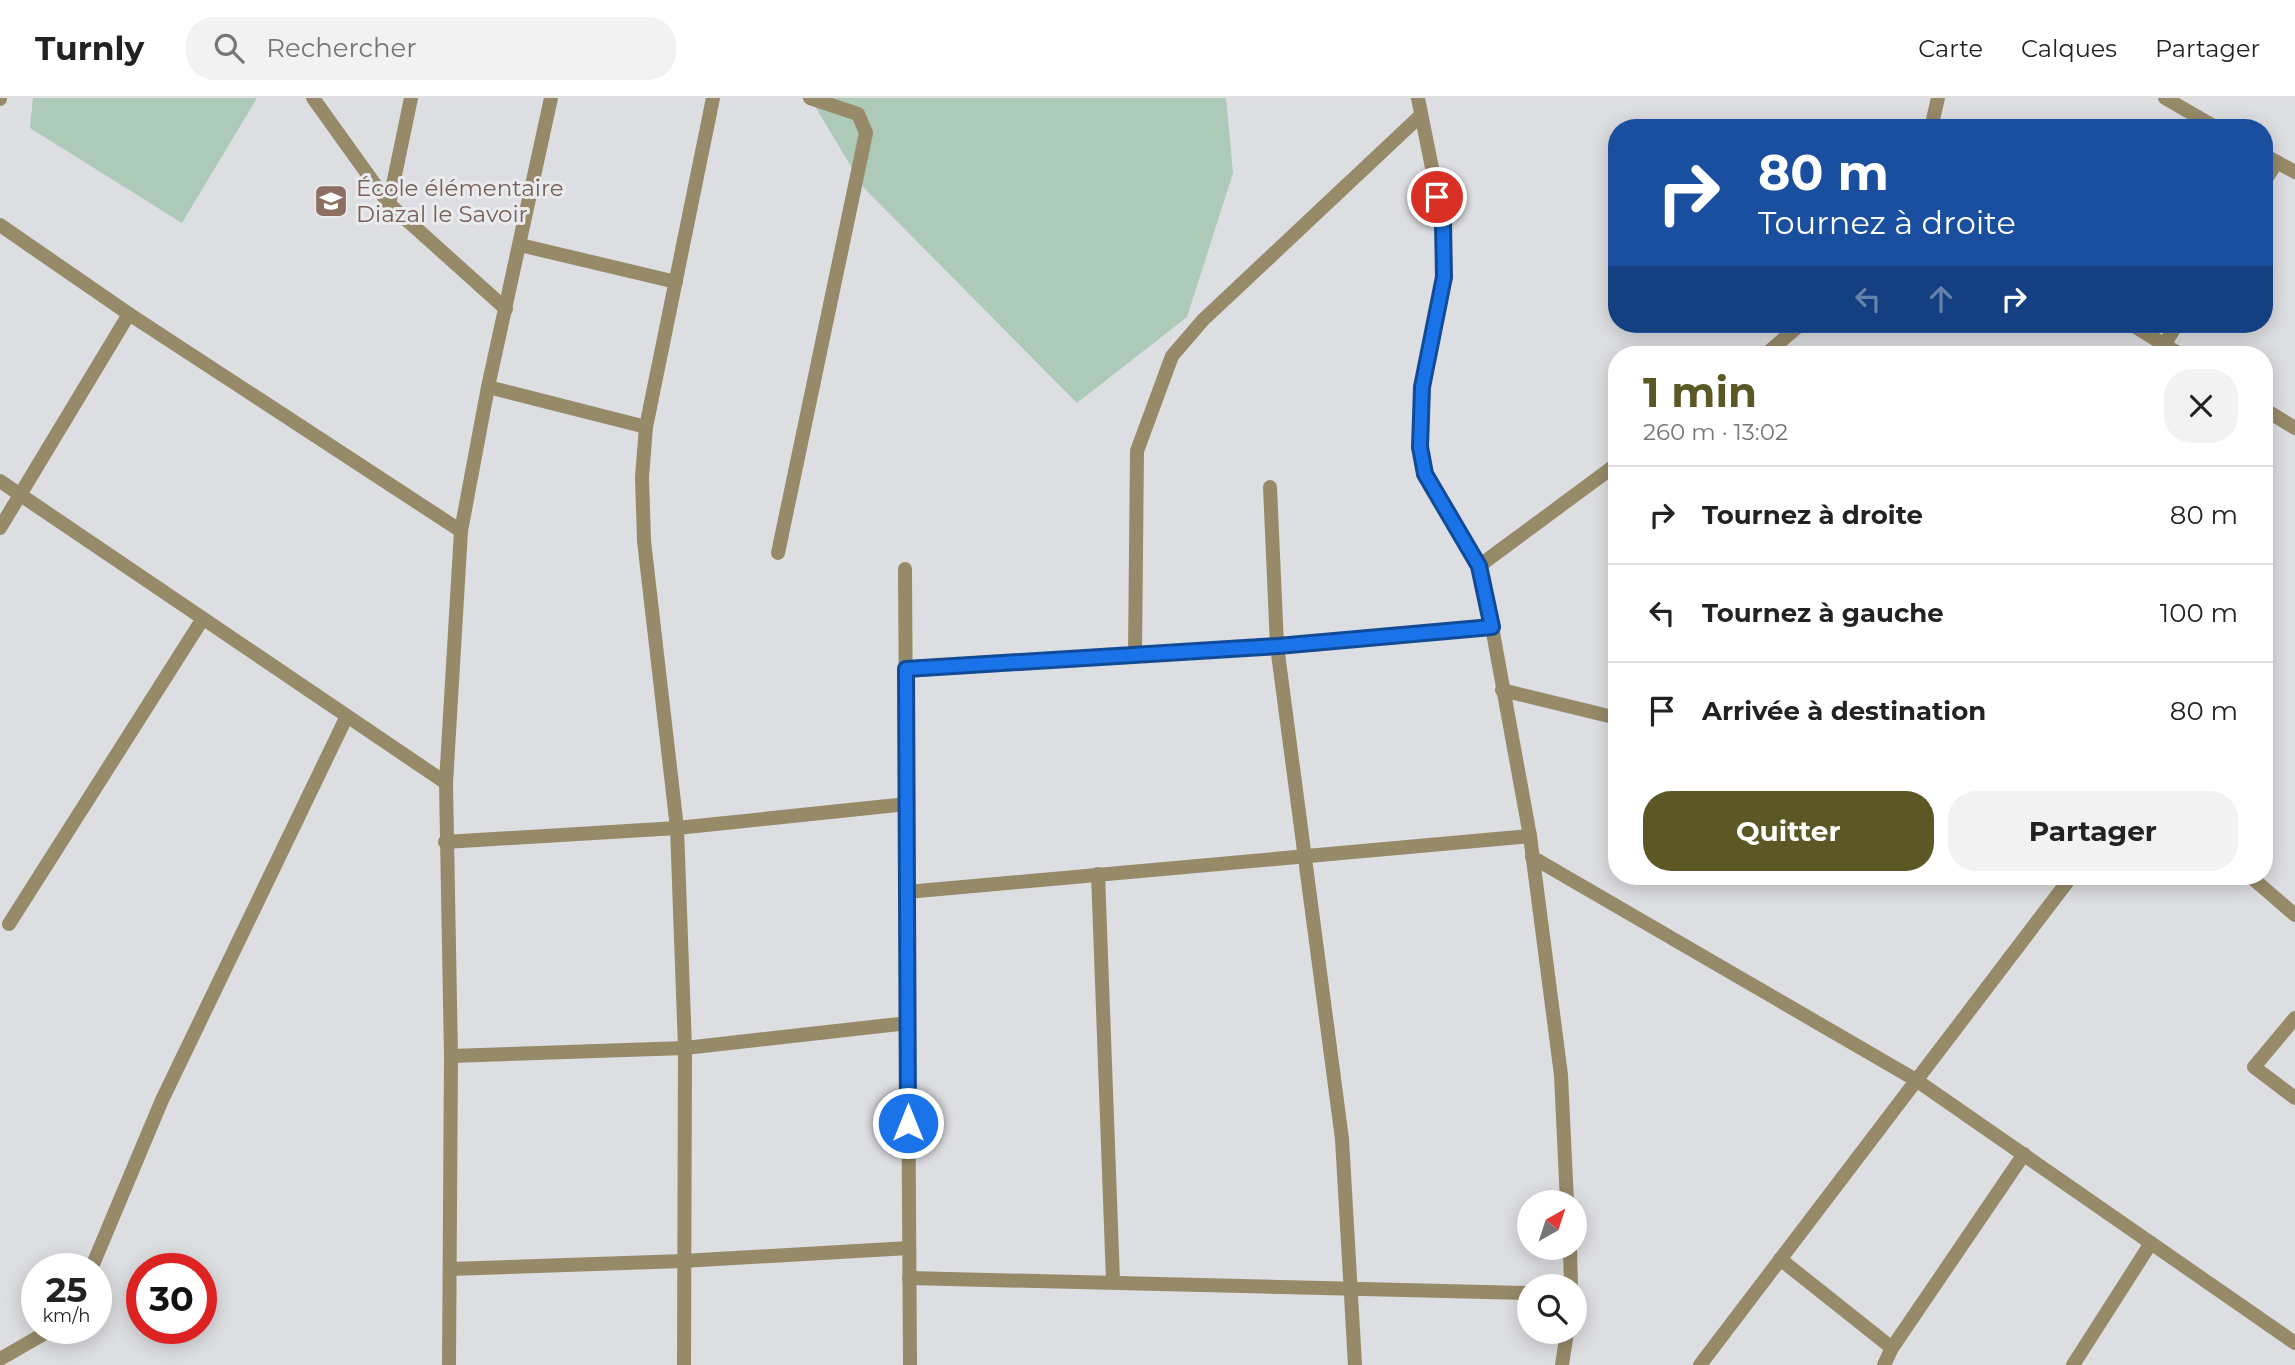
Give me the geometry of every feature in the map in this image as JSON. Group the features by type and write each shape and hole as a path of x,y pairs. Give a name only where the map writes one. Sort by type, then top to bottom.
{"street":[{"path":"313,98 389,204 506,309"},
{"path":"389,204 411,98"},
{"path":"449,1365 451,1056 445,842 461,531 488,387 551,98"},
{"path":"684,1365 685,1048 677,828 644,541 642,477 646,427 713,98"},
{"path":"778,553 866,133 858,114 810,98"},
{"path":"1418,98 1419,117 1443,223 1444,277 1422,387 1420,447 1425,474 1479,566 1492,627 1530,836 1561,1075 1566,1190"},
{"path":"1933,119 1938,98"},
{"path":"2165,98 2201,119"},
{"path":"1135,653 1137,451 1172,356 1203,320 1419,117"},
{"path":"2273,159 2295,172"},
{"path":"0,225 129,314 461,531"},
{"path":"520,245 676,282"},
{"path":"0,528 129,314"},
{"path":"1775,346 1791,333"},
{"path":"2145,333 2164,345 2171,333"},
{"path":"488,387 646,427"},
{"path":"2273,414 2295,428"},
{"path":"1479,566 1608,471"},
{"path":"0,481 346,718 446,783"},
{"path":"1270,487 1278,646 1342,1139 1355,1365"},
{"path":"905,569 909,1365"},
{"path":"9,924 202,620"},
{"path":"906,669 1278,646 1492,627"},
{"path":"1502,690 1608,716"},
{"path":"98,1253 162,1100 346,718"},
{"path":"445,842 677,828 907,804"},
{"path":"907,892 1530,836"},
{"path":"1532,857 1916,1080 2295,1343"},
{"path":"1098,874 1113,1282"},
{"path":"1700,1365 2065,885"},
{"path":"2260,885 2295,915"},
{"path":"2295,1018 2254,1067 2295,1098"},
{"path":"451,1056 685,1048 908,1023"},
{"path":"1884,1365 1892,1348 2024,1154"},
{"path":"2073,1365 2151,1243"},
{"path":"450,1269 684,1261 909,1248"},
{"path":"1780,1259 1892,1348"},
{"path":"909,1278 1517,1293"},
{"path":"0,1359 26,1344"},
{"path":"1562,1365 1565,1344"}],"green space":[{"path":"33,98 257,98 182,223 30,128"},
{"path":"810,98 1226,98 1233,173 1187,317 1077,403 864,188"}],"place":[{"name":"École élémentaire Diazal le Savoir","path":"331,201"}],"route":[{"path":"908,1123 906,669 1278,646 1492,627 1479,566 1425,474 1420,447 1422,387 1444,277 1443,223 1437,197"}]}
